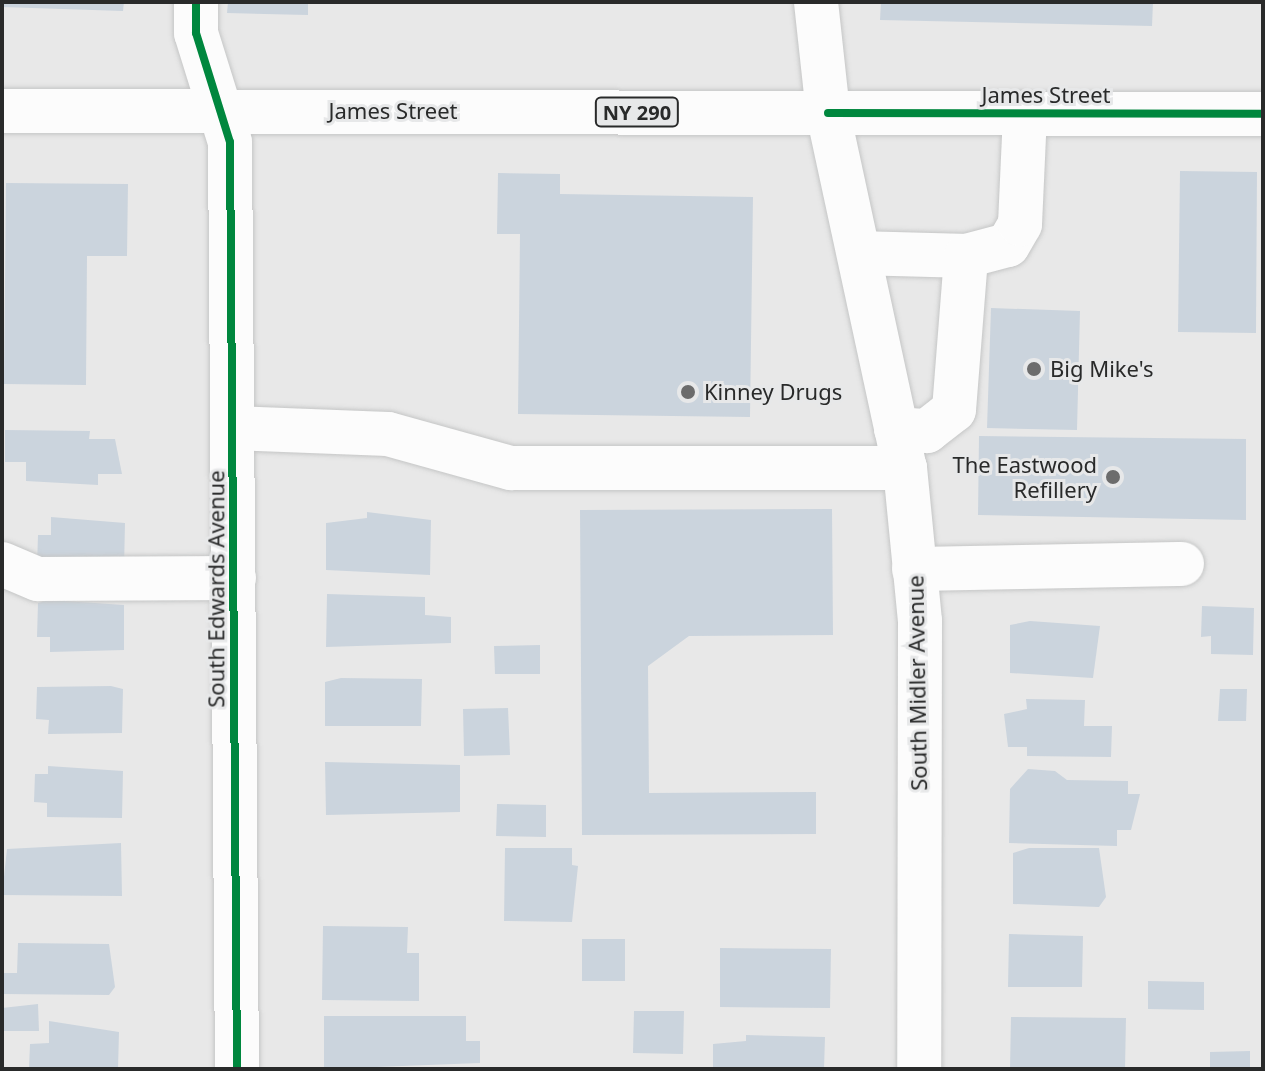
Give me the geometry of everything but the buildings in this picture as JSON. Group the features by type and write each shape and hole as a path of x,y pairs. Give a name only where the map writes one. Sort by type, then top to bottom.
{"main road":[{"name":"South Edwards Avenue","path":"196,2 196,33 223,110 230,142 237,1069"},
{"name":"South Midler Avenue","path":"816,2 828,113 901,448 914,569 919,1069"},
{"name":"James Street","path":"2,111 1263,114"},
{"path":"859,253 966,256 1008,245 1020,224 1025,113"},
{"path":"232,428 388,434 511,468 901,448 954,410 966,256"},
{"path":"2,564 38,579 234,578"},
{"path":"914,569 1182,564"}],"cycle path":[{"path":"196,2 196,33 230,142 237,1069"},
{"path":"828,113 1263,114"}],"place":[{"name":"Big Mike's","path":"1034,369"},
{"name":"Kinney Drugs","path":"688,392"},
{"name":"The Eastwood Refillery","path":"1113,477"}]}
